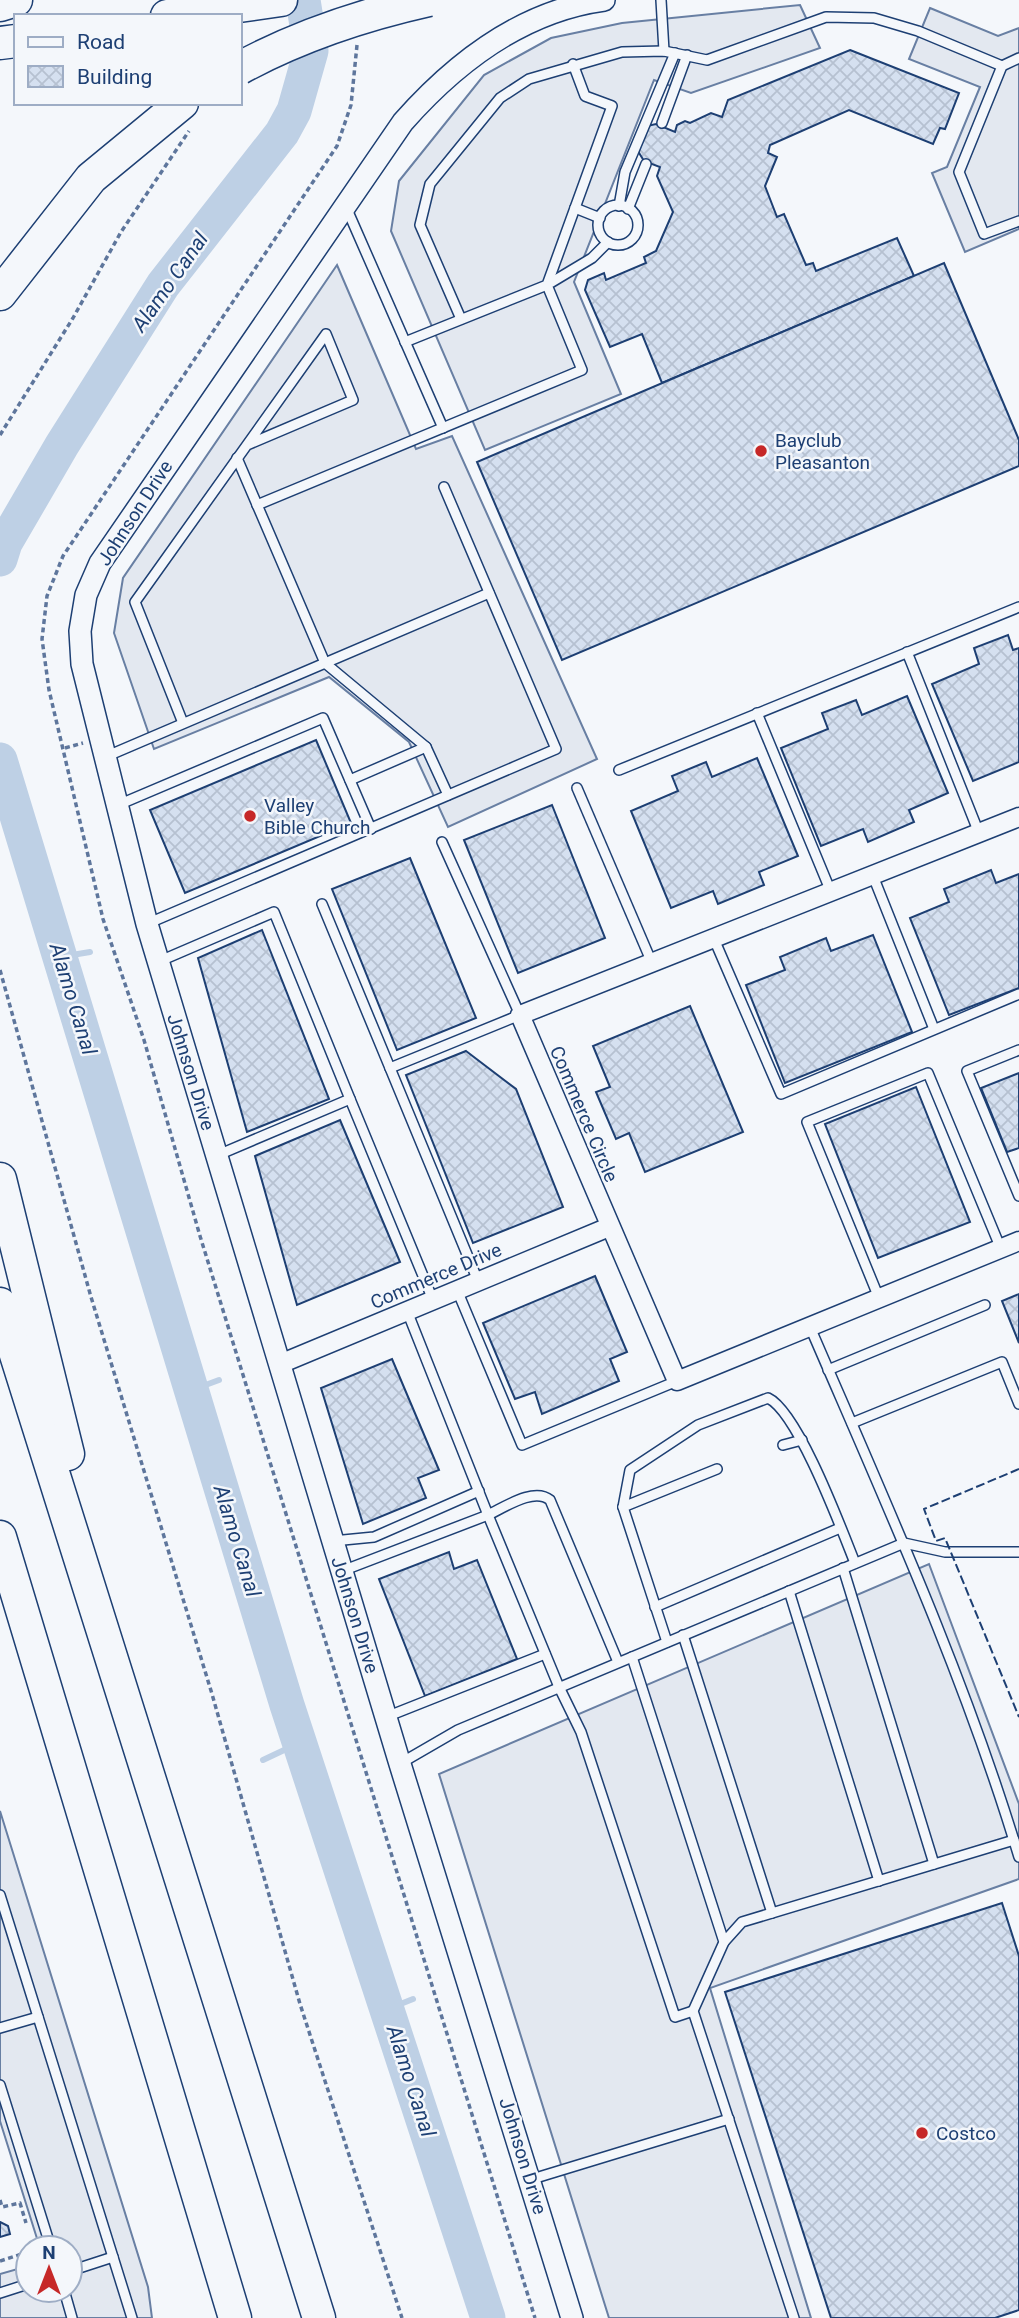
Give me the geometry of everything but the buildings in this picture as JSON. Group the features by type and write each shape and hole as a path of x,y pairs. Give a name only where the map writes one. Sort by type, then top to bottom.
{"highway":[{"path":"0,5 16,0"},
{"path":"181,14 281,0"},
{"path":"242,67 281,46 333,26 429,0"},
{"path":"0,294 91,178 186,116"},
{"path":"0,1179 77,1492 67,1516"},
{"path":"0,1304 319,2318"},
{"path":"0,1536 235,2318"},
{"path":"218,2262 218,2318"}],"street":[{"name":"Johnson Drive","path":"572,2318 400,1764 147,924 103,757 82,664 80,631 86,595 100,563 402,122 433,88 472,55 514,29 554,12 604,0"},
{"path":"520,1015 1019,817"},
{"name":"Commerce Circle","path":"520,1015 608,1227 677,1381"},
{"name":"Commerce Drive","path":"280,1364 608,1227"},
{"path":"677,1381 1019,1241"}],"lane":[{"path":"661,0 663,51"},
{"path":"461,319 420,225 430,184 500,98 529,79 573,64 622,52 663,51 708,60 826,17 874,18 918,31 1002,66"},
{"path":"624,207 608,209 600,218 599,230 608,242 625,244 635,236 638,222 624,207 625,172 675,53"},
{"path":"662,123 687,55"},
{"path":"1019,58 1002,66 959,172 984,234 1019,221"},
{"path":"257,505 582,370 547,285 612,106 584,96 573,64"},
{"path":"624,207 646,164"},
{"path":"346,206 443,428"},
{"path":"575,208 600,218"},
{"path":"405,342 547,285 592,258 608,242"},
{"path":"183,723 135,602 326,334 353,400 247,445"},
{"path":"237,458 325,663 426,747 448,795"},
{"path":"147,924 556,749 444,487"},
{"path":"103,757 489,593"},
{"path":"618,770 1019,607"},
{"path":"907,652 979,833"},
{"path":"757,713 831,892"},
{"path":"116,806 323,718 371,829"},
{"path":"350,780 426,747"},
{"path":"577,788 652,963"},
{"path":"390,1068 520,1015 442,842"},
{"path":"873,876 934,1029"},
{"path":"322,904 478,1281"},
{"path":"158,961 274,912 433,1300"},
{"path":"714,939 780,1094 1019,994"},
{"path":"1019,1050 967,1071 1019,1196"},
{"path":"879,1298 807,1122 928,1073 1001,1249"},
{"path":"217,1156 351,1099"},
{"path":"457,1290 522,1445 677,1381"},
{"path":"828,1370 985,1304"},
{"path":"407,1311 545,1654 581,1732 675,2017 693,2011"},
{"path":"810,1327 904,1542 981,1738 1019,1857"},
{"path":"852,1423 1002,1362 1019,1404"},
{"path":"667,1642 623,1507 629,1471 698,1425 768,1398 776,1402 802,1440 855,1563"},
{"path":"783,1445 802,1440"},
{"path":"623,1507 718,1469"},
{"path":"333,1541 374,1537 479,1491"},
{"path":"342,1572 534,1495 543,1495 550,1500 618,1662"},
{"path":"655,1607 840,1528"},
{"path":"400,1764 457,1730 904,1542 945,1552 1019,1552"},
{"path":"843,1568 934,1864"},
{"path":"789,1591 879,1881"},
{"path":"683,1635 772,1913"},
{"path":"386,1717 545,1654"},
{"path":"632,1657 724,1942"},
{"path":"794,2318 693,2011 724,1942 743,1922 1014,1840"},
{"path":"0,1895 132,2318"},
{"path":"0,2028 38,2017"},
{"path":"0,2085 47,2234"},
{"path":"529,2180 729,2119"},
{"path":"84,2266 113,2257"}],"path":[{"path":"337,146 351,105 357,45"},
{"path":"0,435 73,318 186,116"},
{"path":"0,970 91,1297 212,1694 300,2004 402,2318"},
{"path":"0,2200 2,2207 20,2203 27,2225"}],"shaded area":[{"path":"800,5 820,48 691,93 654,80 574,282 621,394 485,450 391,231 399,181 484,75 551,38 622,23"},
{"path":"930,8 998,36 1019,28 1019,229 965,252 932,173 947,167 980,87 909,59"},
{"path":"337,265 416,449 452,436 597,759 448,827 409,742 329,677 154,749 114,633 123,578"},
{"path":"929,1564 1019,1804 1019,1879 710,1988 811,2318 609,2318 439,1774"},
{"path":"0,1811 148,2287 152,2318 0,2318 0,2274 14,2270 14,2304 84,2304 84,2234 36,2234 0,2121"}],"waterway":[{"name":"Alamo Canal","path":"0,559 5,543 62,445 163,285 282,133 294,111 311,51 303,0"},
{"name":"Alamo Canal","path":"0,760 287,1705 488,2318"},
{"path":"60,957 90,952"},
{"path":"192,1390 219,1380"},
{"path":"263,1760 299,1743"},
{"path":"388,2009 413,1999"}],"fence":[{"path":"1019,1469 924,1509 936,1541 945,1538 1019,1717"}],"place":[{"name":"Bayclub Pleasanton","path":"761,451"},
{"name":"Valley Bible Church","path":"250,816"},
{"name":"Costco","path":"922,2133"}]}
